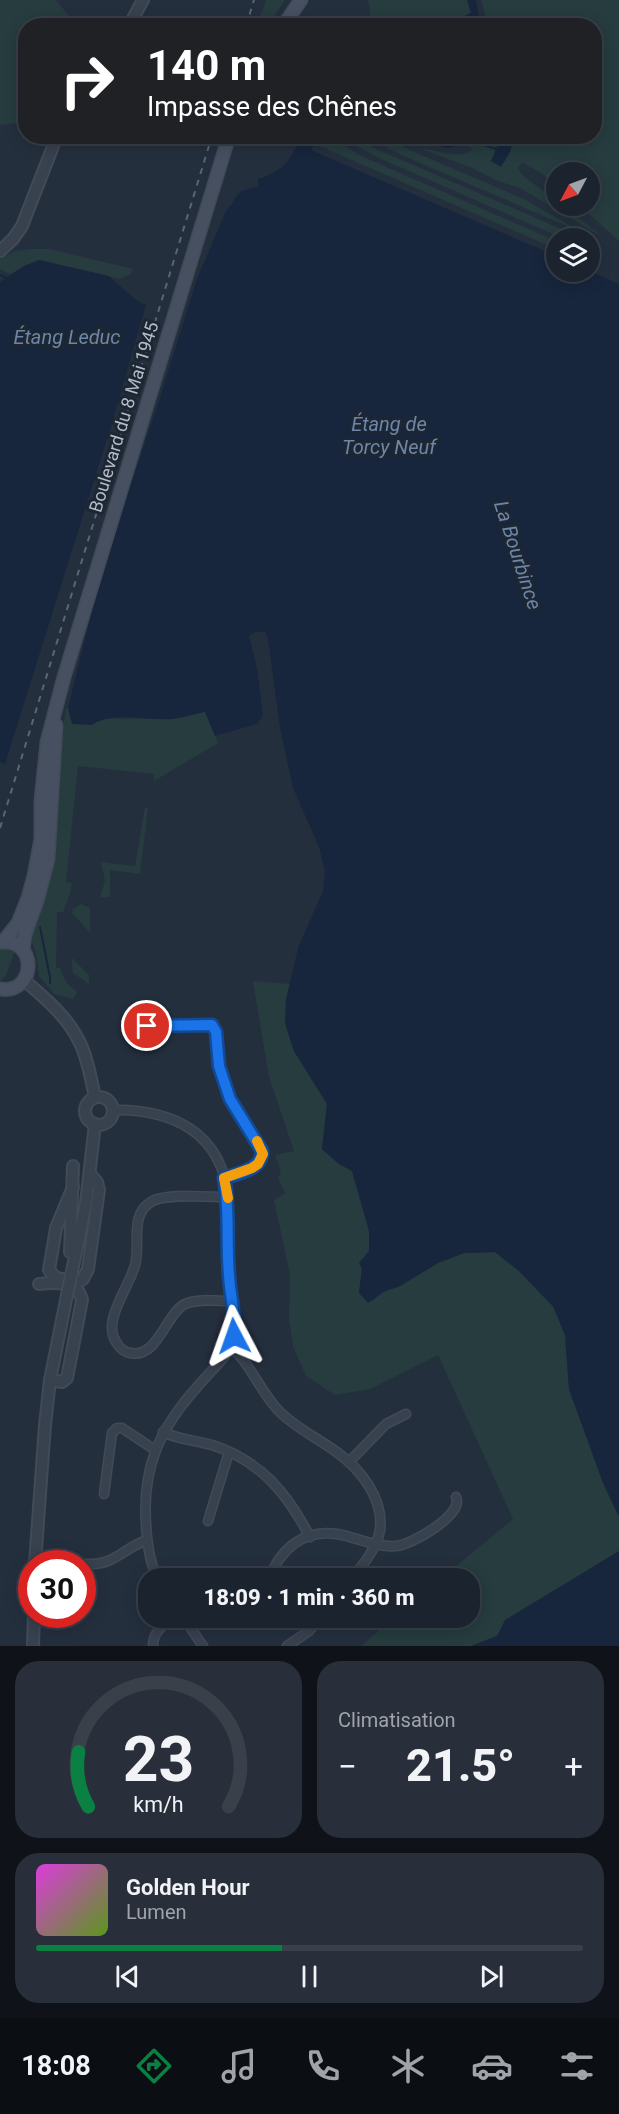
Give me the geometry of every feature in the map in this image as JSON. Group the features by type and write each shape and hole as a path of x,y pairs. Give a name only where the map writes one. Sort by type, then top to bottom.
{"main road":[{"path":"289,18 302,1"},
{"name":"Boulevard du 8 Mai 1945","path":"1,942 18,923 28,898 41,839 41,801 46,742 69,658 227,144"},
{"name":"Boulevard du 8 Mai 1945","path":"24,980 29,965 23,950 25,934 48,859 56,709"},
{"path":"1,942 17,945 23,950"},
{"path":"0,989 12,989 24,980"}],"street":[{"path":"133,18 143,0"},
{"path":"2,246 16,235 25,219 54,144"},
{"path":"24,980 61,1014 74,1031 81,1045 95,1097"},
{"path":"147,1026 209,1024 214,1028 219,1066 230,1099 263,1154 258,1164 252,1168 224,1178"},
{"path":"95,1097 102,1097 108,1101 112,1110 107,1122 95,1124 87,1117 85,1109 88,1102 95,1097"},
{"path":"112,1110 161,1115 186,1126 206,1141 224,1178 228,1197 228,1274 235,1324 231,1348 180,1406 163,1432 155,1450 146,1481 144,1504 147,1540 155,1568"},
{"path":"36,1550 50,1380 86,1203 95,1124"},
{"path":"71,1276 74,1166"},
{"path":"73,1187 56,1228 48,1270 56,1278 79,1282 88,1269 99,1190 97,1182 90,1174"},
{"path":"228,1197 160,1197 143,1208 137,1222 136,1261 111,1322 111,1331 118,1346 132,1354 153,1344 178,1309 186,1303 231,1301"},
{"path":"39,1284 63,1283 74,1287 80,1293 82,1300 67,1378 62,1382 50,1380"},
{"path":"231,1348 277,1410 292,1424 349,1462 369,1486 377,1504 380,1532 360,1568"},
{"path":"349,1462 386,1424 406,1414"},
{"path":"104,1494 112,1434 117,1428 122,1428 155,1450"},
{"path":"163,1432 176,1438 229,1452 252,1464 274,1483 292,1505 310,1537"},
{"path":"208,1521 229,1452"},
{"path":"274,1568 280,1555 292,1545 310,1537 336,1534 396,1546 421,1535 451,1516 457,1505 456,1497"},
{"path":"96,1564 111,1561 147,1540"},
{"path":"33,1646 34,1628"},
{"path":"153,1646 153,1637 159,1628"},
{"path":"191,1628 203,1646"},
{"path":"287,1646 311,1628"}],"green space":[{"path":"0,0 56,0 70,18 18,18 18,123 0,125"},
{"path":"266,0 285,0 273,18 260,18"},
{"path":"368,0 467,0 472,13 460,18 371,18"},
{"path":"481,0 619,0 619,241 591,216 600,216 600,162 546,162 546,177 522,162 518,169 523,176 546,193 546,204 518,187 500,182 472,168 419,148 461,154 472,150 468,144 501,144 510,152 512,144 602,144 602,18 486,18"},
{"path":"315,144 342,144 361,156 546,237 546,245"},
{"path":"353,144 369,144 559,228 546,228 546,231 377,157"},
{"path":"381,144 398,144 524,199 546,212 546,216 554,216 574,228 571,228"},
{"path":"567,216 576,216 592,228 587,228"},
{"path":"50,249 133,269 131,274 119,279 39,260 10,274 0,269 0,259 15,251"},
{"path":"66,708 100,719 172,719 205,711 218,743 154,781 154,774 78,766 66,882 72,883 63,912 57,912 56,968 60,968 66,982 77,992 73,999 54,994 39,976 37,958 30,935 52,867 59,753"},
{"path":"145,807 148,808 140,874 110,870 110,897 100,897 105,881 101,862 135,866"},
{"path":"81,904 90,908 90,933 72,913 73,909"},
{"path":"0,947 16,949 6,975 0,981"},
{"path":"71,957 89,975 89,984 73,973"},
{"path":"253,981 290,984 286,1000 285,1023 294,1051 327,1104 322,1149 339,1164 352,1171 369,1231 369,1251 362,1268 359,1293 372,1301 383,1292 400,1286 438,1263 464,1253 495,1252 519,1271 554,1308 565,1335 569,1389 603,1483 619,1517 619,1551 497,1636 471,1646 361,1646 381,1628 480,1628 480,1568 454,1568 513,1519 438,1355 370,1389 335,1395 306,1376 293,1346 289,1318 290,1275 274,1200 285,1193 278,1178 281,1171 275,1155 294,1151 269,1077"}],"water":[{"path":"467,0 476,0 480,18 460,18 471,13"},
{"name":"Étang de Torcy Neuf","path":"298,144 313,144 311,150 546,252 546,282 600,282 600,275 619,284 619,1517 603,1483 569,1389 565,1335 553,1306 519,1271 495,1252 464,1253 438,1263 400,1286 383,1292 368,1303 359,1293 362,1269 359,1263 369,1251 369,1231 352,1171 339,1164 322,1149 327,1104 294,1051 285,1023 286,1000 298,948 323,891 325,871 319,847 293,788 280,728 268,639 265,632 255,632 249,636 257,668 263,715 257,724 215,736 205,712 172,719 120,717 92,725 72,724 68,708 95,598 197,279 226,211 237,195 244,190 258,187 258,179 285,164"},
{"path":"498,144 512,144 501,167 491,161"},
{"name":"Étang Leduc","path":"39,260 109,276 136,300 146,305 113,420 5,764 0,762 0,282 24,266"},
{"path":"619,1551 619,1646 471,1646 497,1636 505,1620"}],"waterway":[{"path":"436,144 448,147 460,144"},
{"path":"481,144 496,149"},
{"path":"0,275 7,278"},
{"path":"40,927 50,983"}],"railway":[{"path":"248,18 254,0"},
{"path":"0,828 210,144"}],"slow traffic":[{"path":"228,1198 224,1178 258,1164 263,1154 257,1141"}],"route":[{"path":"147,1026 212,1025 216,1032 219,1066 233,1107 255,1138 263,1154 258,1164 252,1168 224,1178 228,1197 228,1274 235,1324 234,1336"}],"water label":[{"name":"La Bourbince","path":"518,555"}]}
